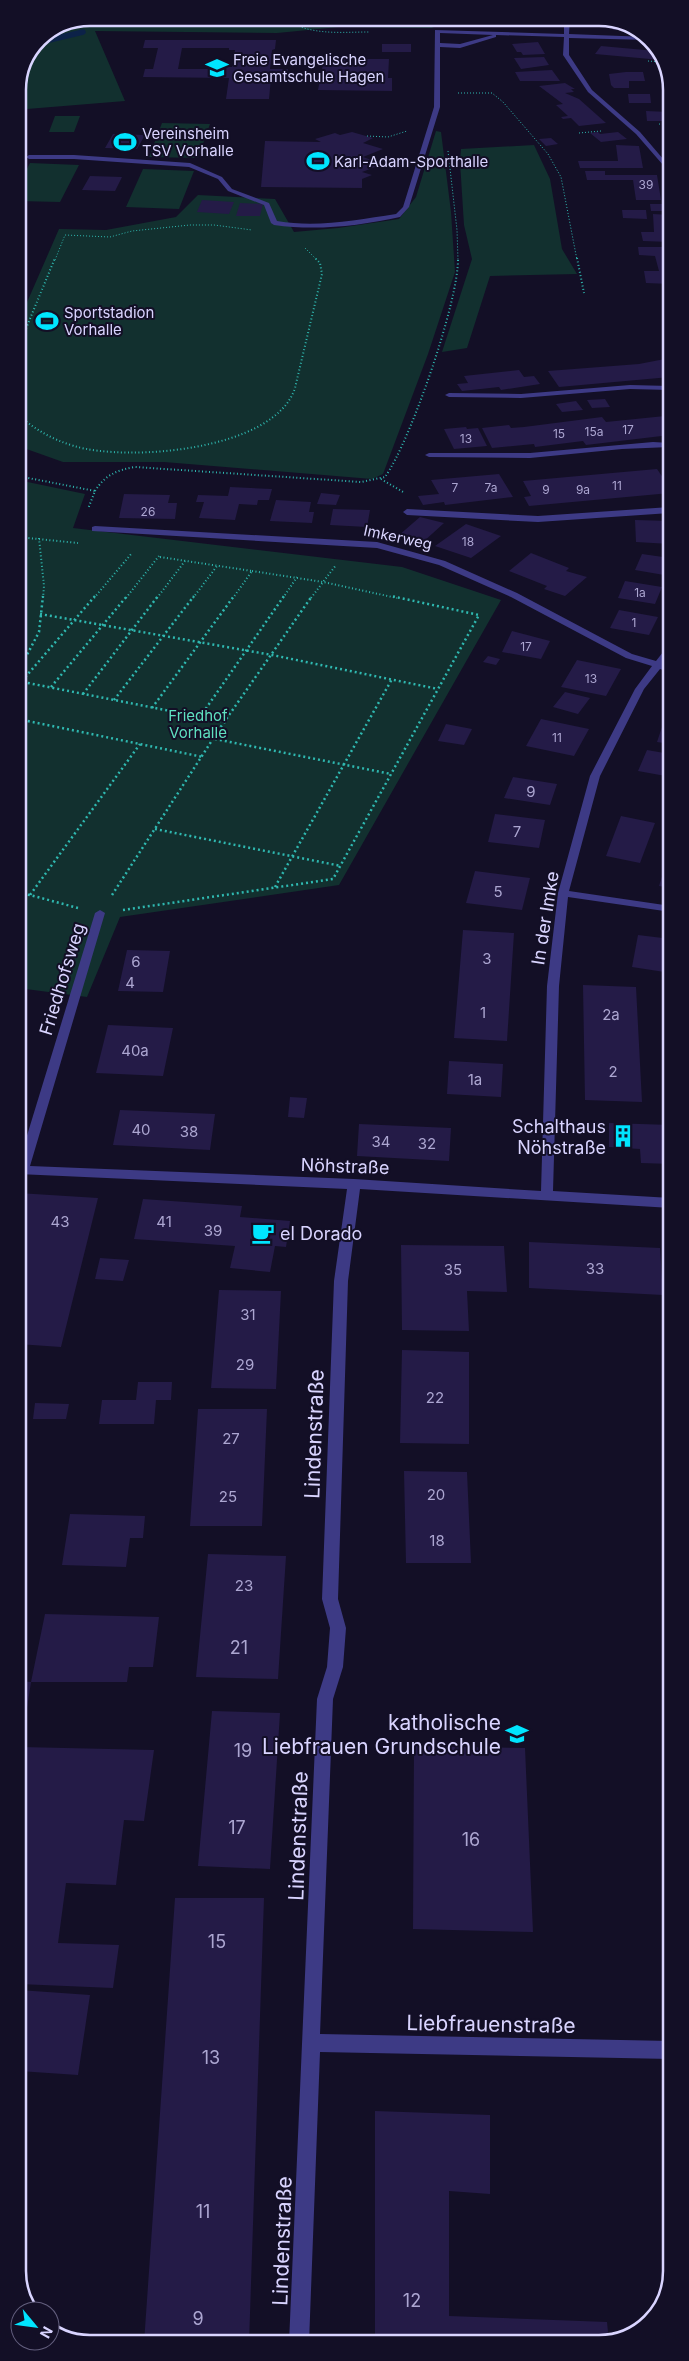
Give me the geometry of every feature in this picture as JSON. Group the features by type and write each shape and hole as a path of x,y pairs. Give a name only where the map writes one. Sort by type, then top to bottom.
{"street":[{"path":"566,26 566,55 590,91 638,133 663,163"},
{"path":"29,157 74,157 190,165 220,178 230,190 267,204 274,223 300,227 336,226 398,216 406,208 437,106 437,31 636,38"},
{"path":"437,45 460,46 508,33"},
{"path":"449,395 521,396 630,387 663,388"},
{"path":"429,455 496,457 544,455 608,446 663,444"},
{"path":"407,512 538,519 663,510"},
{"name":"Imkerweg","path":"94,529 353,543 377,546 442,563 514,594 629,656 663,667"},
{"name":"In der Imke","path":"547,1195 553,986 563,893 595,776 640,689 663,658"},
{"path":"563,893 663,908"},
{"name":"Friedhofsweg","path":"26,1151 100,913"},
{"name":"Nöhstraße","path":"26,1170 354,1184 663,1202"},
{"name":"Lindenstraße","path":"299,2335 325,1699 335,1667 338,1628 330,1599 340,1280 354,1184"},
{"name":"Liebfrauenstraße","path":"310,2043 663,2050"}],"path":[{"path":"292,26 316,31 369,32"},
{"path":"437,92 492,93 503,102 548,154 561,177 584,293"},
{"path":"94,529 86,525 84,519 102,478 113,470 135,467 361,482 380,478 390,470 412,421 439,343 458,274 457,230 448,159 448,128 433,123 388,137 367,136"},
{"path":"26,329 65,236 110,237 132,230 190,225 214,225 259,231"},
{"path":"26,421 35,429 56,441 86,449 114,453 178,451 205,446 242,435 268,423 292,398 322,274 320,263 305,248"},
{"path":"26,478 95,491"},
{"path":"380,478 404,492"},
{"path":"26,537 79,544"},
{"path":"26,656 38,632 44,586 39,538"},
{"path":"100,913 226,722 323,582 353,543"},
{"path":"26,677 133,552 124,551"},
{"path":"26,894 100,913 333,879 479,615 297,577 252,572 150,555"},
{"path":"50,687 104,625 159,556"},
{"path":"84,694 185,561"},
{"path":"114,700 216,566"},
{"path":"152,708 252,572"},
{"path":"200,717 297,577"},
{"path":"40,614 272,655 438,689"},
{"path":"274,888 392,679"},
{"path":"26,683 226,722"},
{"path":"26,721 203,757"},
{"path":"215,739 391,774"},
{"path":"30,895 140,744"},
{"path":"155,829 341,866"}],"green space":[{"path":"430,26 434,28 339,27 277,33 95,31 125,101 27,109 27,77 37,55 55,37 77,27"},
{"path":"55,116 80,116 74,132 49,132"},
{"path":"162,123 210,124 198,158 149,157"},
{"path":"436,131 441,132 451,212 455,272 428,354 383,474 372,479 164,462 63,462 26,449 26,305 59,229 106,230 176,217 198,195 275,199 294,232 399,219 416,197"},
{"path":"534,145 550,179 562,249 577,274 490,276 467,348 442,352 472,259 464,225 460,162 461,149"},
{"path":"30,163 79,165 60,202 26,201 26,171"},
{"path":"143,169 194,171 179,209 126,207"},
{"name":"Friedhof Vorhalle","path":"26,482 85,494 73,528 402,567 501,600 339,885 120,917 87,997 26,989"}],"building":[{"path":"145,40 276,40 275,49 272,50 270,69 288,69 286,78 271,78 269,99 226,99 229,78 143,77 145,69 153,69 158,48 143,48","holes":["182,48 229,48 229,50 235,50 232,67 226,67 225,69 178,69"]},
{"path":"538,42 545,54 523,55 521,52 517,52 512,44"},
{"path":"382,44 411,44 411,52 382,52"},
{"path":"601,46 649,50 655,59 595,54"},
{"path":"544,57 549,65 521,69 514,58"},
{"path":"324,59 389,59 388,78 392,78 392,91 318,90"},
{"path":"552,70 560,81 520,81 515,72"},
{"path":"643,72 645,81 629,81 629,88 614,88 611,85 609,74"},
{"path":"565,83 575,89 571,89 574,92 565,93 579,99 606,123 579,126 571,118 563,119 561,117 568,116 556,105 563,104 539,86"},
{"path":"628,94 650,94 651,103 629,103"},
{"path":"646,111 663,112 663,121 647,121"},
{"name":"Karl-Adam-Sporthalle","path":"352,132 373,138 363,143 383,149 363,157 383,164 362,172 372,175 362,179 362,188 261,187 265,141 321,142 315,139 335,133 340,135"},
{"path":"598,132 600,134 618,132 627,139 601,142 590,133"},
{"name":"Vereinsheim TSV Vorhalle","path":"113,134 145,135 137,149 105,148"},
{"path":"551,138 558,144 546,146 539,139"},
{"path":"616,145 639,146 643,168 580,168 578,161 618,161"},
{"path":"585,171 605,171 605,175 657,175 661,200 636,200 633,180 587,180"},
{"path":"90,176 122,177 115,191 82,190"},
{"path":"202,200 234,202 229,214 197,212"},
{"path":"240,203 263,204 260,216 236,216"},
{"path":"650,204 663,204 663,211 651,211"},
{"path":"622,210 646,210 647,219 623,218"},
{"path":"653,214 663,215 663,242 643,241 641,232 654,232"},
{"path":"638,247 663,247 663,284 646,283 644,271 659,271 655,256 639,255"},
{"path":"663,359 663,378 559,387 548,371 639,364"},
{"path":"519,370 524,377 534,376 540,384 501,390 499,387 462,391 457,384 468,383 464,376"},
{"path":"605,399 610,407 592,408 587,400"},
{"path":"576,401 583,410 562,412 556,404"},
{"path":"663,416 663,436 586,445 583,441 535,447 534,444 492,448 482,428 509,425 511,428 524,427 602,417 606,422"},
{"path":"466,427 467,429 478,428 487,446 454,449 444,429"},
{"path":"657,469 663,478 663,494 529,506 524,497 531,496 523,481"},
{"path":"499,474 513,497 445,505 444,502 423,505 418,496 439,494 431,480"},
{"path":"230,487 272,489 269,500 258,500 257,505 239,504 235,520 199,518 204,502 196,502 198,495 228,496"},
{"path":"321,493 340,495 336,505 317,504"},
{"path":"124,494 170,495 168,503 177,503 175,519 119,518"},
{"path":"276,500 311,502 309,512 314,512 312,523 270,521"},
{"path":"333,509 370,510 367,527 330,525"},
{"path":"420,517 444,523 422,543 398,536"},
{"path":"635,520 663,521 663,544 636,542"},
{"path":"466,524 501,536 471,558 435,546"},
{"path":"531,553 569,568 566,571 587,577 565,596 544,589 547,586 509,571"},
{"path":"642,554 663,557 663,575 635,570"},
{"path":"625,581 662,587 655,604 618,598"},
{"path":"619,610 658,617 649,635 610,628"},
{"path":"512,631 550,641 541,659 502,652"},
{"path":"488,656 500,659 496,665 483,662"},
{"path":"577,660 621,669 606,696 561,687"},
{"path":"565,692 590,698 578,714 553,707"},
{"path":"541,719 589,729 574,756 526,746"},
{"path":"446,724 472,729 464,745 438,741"},
{"path":"663,724 663,743 657,742"},
{"path":"647,750 663,753 663,776 638,771"},
{"path":"513,777 557,784 550,805 504,798"},
{"path":"495,814 545,820 539,848 488,842"},
{"path":"621,816 655,823 640,863 606,856"},
{"path":"475,871 530,878 522,910 466,903"},
{"path":"663,874 663,887 659,886"},
{"path":"463,930 514,933 507,1041 454,1038"},
{"path":"638,935 663,938 663,972 632,967"},
{"path":"127,950 170,951 163,992 118,991"},
{"path":"583,985 636,987 642,1102 585,1100"},
{"path":"108,1025 173,1028 163,1076 96,1073"},
{"path":"449,1061 503,1064 501,1097 447,1094"},
{"path":"290,1097 307,1098 304,1118 288,1117"},
{"path":"120,1110 215,1114 210,1150 113,1145"},
{"path":"609,1123 663,1125 663,1164 641,1163 640,1149 609,1147"},
{"path":"359,1124 451,1128 449,1161 357,1156"},
{"path":"26,1194 98,1198 61,1347 26,1345"},
{"path":"143,1199 242,1206 240,1217 290,1221 286,1247 275,1246 270,1272 230,1268 235,1246 134,1239"},
{"path":"529,1242 660,1248 663,1295 529,1288"},
{"path":"401,1245 504,1246 507,1292 467,1291 469,1331 402,1330"},
{"path":"100,1258 129,1260 123,1281 95,1279"},
{"path":"219,1290 281,1291 276,1389 211,1388"},
{"path":"402,1350 469,1352 469,1444 400,1443"},
{"path":"138,1382 172,1382 171,1400 156,1400 154,1424 99,1424 102,1400 136,1400"},
{"path":"35,1403 69,1404 66,1419 33,1419"},
{"path":"198,1409 267,1409 262,1526 190,1526"},
{"path":"404,1471 467,1472 471,1563 406,1563"},
{"path":"70,1514 145,1516 143,1538 130,1538 126,1567 62,1565"},
{"path":"208,1554 286,1556 278,1679 196,1677"},
{"path":"45,1614 159,1617 153,1667 129,1667 127,1682 31,1682"},
{"path":"26,1682 31,1682 26,1714"},
{"path":"212,1711 280,1713 270,1869 198,1866"},
{"path":"414,1746 525,1748 533,1932 413,1929"},
{"path":"26,1747 154,1750 144,1821 124,1820 116,1885 66,1883 58,1943 119,1945 113,1988 26,1984"},
{"path":"175,1898 264,1898 249,2335 145,2335"},
{"path":"26,1990 90,1995 78,2075 26,2071"},
{"path":"375,2111 490,2115 490,2194 449,2191 449,2316 607,2322 608,2334 375,2335"}],"waterway":[{"path":"52,39 83,32"}],"place":[{"name":"Freie Evangelische Gesamtschule Hagen","path":"217,68"},
{"name":"Vereinsheim TSV Vorhalle","path":"125,142"},
{"name":"Karl-Adam-Sporthalle","path":"318,161"},
{"name":"Sportstadion Vorhalle","path":"47,321"},
{"name":"Schalthaus Nöhstraße","path":"623,1136"},
{"name":"el Dorado","path":"263,1233"},
{"name":"katholische Liebfrauen Grundschule","path":"517,1734"}]}
